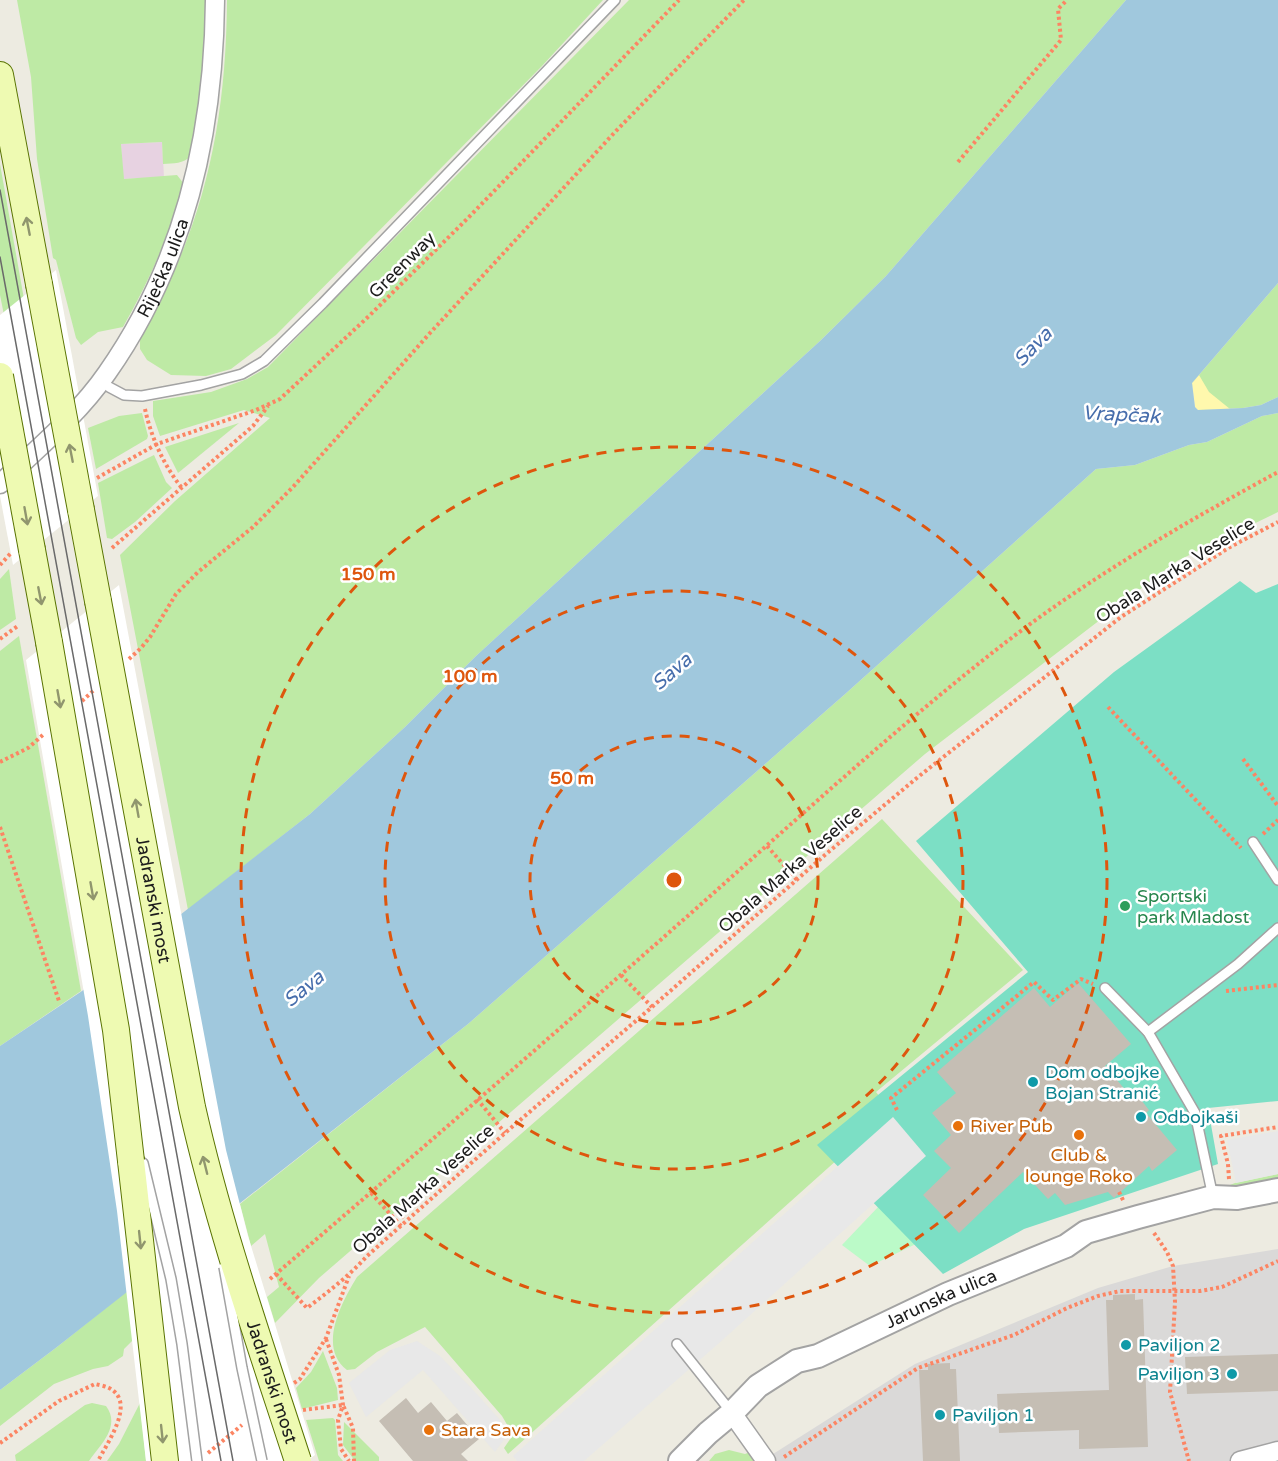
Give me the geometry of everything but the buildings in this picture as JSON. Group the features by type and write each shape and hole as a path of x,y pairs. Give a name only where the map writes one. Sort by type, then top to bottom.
{"main road":[{"name":"Jadranski most","path":"0,75 192,1107 214,1199 298,1461"},
{"path":"0,376 22,551 49,642 114,1018 165,1461"}],"street":[{"name":"Riječka ulica","path":"0,484 75,411 107,373 124,347 164,269 195,181 208,114 214,50 215,0"},
{"name":"Jarunska ulica","path":"680,1461 758,1386 797,1361 818,1356 948,1294 1066,1246 1086,1232 1137,1216 1213,1197 1236,1198 1278,1190"},
{"name":"Jarunska ulica","path":"1066,1246 1090,1243 1156,1222 1216,1208 1236,1198"},
{"path":"732,1413 766,1461"},
{"path":"1240,1461 1278,1451"}],"lane":[{"path":"109,387 124,395 142,396 201,385 242,374 264,361 615,0"},
{"path":"1253,842 1278,880"},
{"path":"1148,1032 1238,964 1278,928"},
{"path":"1105,988 1148,1032 1195,1113 1213,1197"},
{"path":"122,1075 171,1279 201,1458"},
{"name":"Jadranski most","path":"214,1199 242,1368 262,1461"},
{"path":"677,1344 732,1413"}],"path":[{"name":"Greenway","path":"94,480 157,444 269,405 280,399 470,217 679,0"},
{"path":"124,663 141,648 176,594 198,572 253,527 293,488 430,333 615,132 744,0"},
{"path":"958,162 1061,40 1058,9 1067,0"},
{"path":"142,396 157,444 170,473 182,488"},
{"path":"112,548 253,426 269,405"},
{"path":"270,1279 858,766 989,656 1094,580 1202,514 1278,472"},
{"name":"Obala Marka Veselice","path":"276,1274 307,1308 349,1275 505,1133 927,770 1121,617 1230,547 1278,522"},
{"path":"0,564 22,551"},
{"path":"0,639 19,626"},
{"path":"80,702 98,687"},
{"path":"1108,707 1244,850 1278,820"},
{"path":"0,762 28,748 45,733"},
{"path":"1243,759 1278,806"},
{"path":"0,827 59,1001"},
{"path":"767,846 797,880"},
{"path":"621,975 652,1007"},
{"path":"897,1110 891,1098 1034,982 1053,1000 1081,979 1105,988"},
{"path":"1196,995 1278,985"},
{"path":"477,1099 505,1133"},
{"path":"371,1193 401,1226"},
{"path":"1151,1230 1167,1252 1173,1266 1175,1291 1170,1392 1189,1461"},
{"path":"779,1461 918,1368 1014,1335 1067,1308 1098,1296 1120,1291 1175,1291 1222,1287 1278,1261"},
{"path":"349,1275 326,1338 339,1375 343,1405 353,1428 354,1461"},
{"path":"0,1443 59,1401 95,1384 110,1388 122,1407 115,1428 98,1461"},
{"path":"343,1405 338,1420 340,1449 349,1461"},
{"path":"201,1458 244,1424"}],"shaded area":[{"path":"162,142 164,177 123,179 121,144"},
{"path":"893,1117 926,1156 718,1344 584,1461 517,1461 513,1456"},
{"path":"1278,1131 1278,1174 1236,1183 1227,1140"},
{"path":"1278,1249 1278,1461 762,1461 915,1364 1098,1288 1173,1266"},
{"path":"417,1341 440,1356 500,1420 508,1434 495,1452 423,1370 366,1417 349,1383 390,1350"}],"green space":[{"path":"17,0 207,0 206,63 191,156 182,162 163,164 162,142 121,144 124,179 177,175 184,184 172,221 150,275 123,327 98,332 81,345 76,338 56,260 53,258 37,159 31,77"},
{"path":"227,0 603,0 542,66 276,335 231,369 206,376 171,375 147,360 140,349 140,337 162,297 180,256 207,175 222,90"},
{"path":"629,0 1126,0 886,276 820,341 476,656 405,727 310,814 188,910 120,555 175,501 270,418 244,410 160,436 153,416 153,401 211,392 247,379 268,367"},
{"path":"0,164 27,316 6,325 0,295"},
{"path":"1278,283 1278,397 1261,405 1243,408 1198,410 1192,383"},
{"path":"142,413 147,439 96,469 88,428 119,416"},
{"path":"1278,413 1278,512 1177,561 925,754 319,1278 275,1323 267,1297 279,1287 265,1234 251,1246 240,1204 468,1024 844,695 1096,469 1135,465 1189,445 1207,442 1262,416"},
{"path":"239,423 178,473 165,447"},
{"path":"154,455 166,482 172,488 135,522 112,539 107,538 98,483"},
{"path":"9,569 16,619 0,630 0,579"},
{"name":"Sportski park Mladost","path":"1240,581 1256,593 1278,584 1278,1101 1208,1108 1218,1164 1024,1229 943,1274 817,1145 1028,972 916,841 1114,672"},
{"path":"19,636 81,991 0,1046 0,651"},
{"path":"882,819 1023,970 876,1092 887,1106 885,1117 508,1454 504,1448 513,1435 502,1416 425,1327 377,1352 355,1369 347,1370 338,1360 333,1337 339,1311 357,1277"},
{"path":"1278,1174 1278,1178 1229,1189 1230,1185 1235,1183"},
{"path":"899,1185 943,1231 870,1266 842,1245"},
{"path":"127,1291 133,1340 124,1349 123,1356 108,1366 93,1369 54,1384 0,1426 0,1390"},
{"path":"323,1351 337,1388 338,1400 302,1409 296,1388 311,1372"},
{"path":"92,1403 106,1406 111,1421 108,1435 89,1461 16,1461 15,1455 85,1405"},
{"path":"140,1403 146,1461 107,1461 119,1444"},
{"path":"333,1418 338,1455 343,1461 319,1461 306,1420"},
{"path":"344,1422 379,1457 379,1461 355,1461 343,1445"},
{"path":"729,1450 745,1454 750,1452 756,1461 709,1461 715,1454"}],"sand":[{"path":"1199,375 1209,392 1230,409 1198,410 1195,407 1192,383"}],"water":[{"path":"1126,0 1278,0 1278,283 1192,383 1195,407 1198,410 1243,408 1261,405 1278,397 1278,413 1262,416 1207,442 1189,445 1135,465 1096,469 844,695 468,1024 0,1390 0,1046 82,991 310,814 405,727 476,656 820,341 886,276"}],"pier":[{"path":"56,270 98,496 13,565 0,496 0,315"},
{"path":"119,585 226,1150 248,1236 315,1455 307,1461 146,1461 117,1211 88,1016 26,660"}],"tram line":[{"path":"0,190 233,1461"},
{"path":"0,257 221,1461"}],"place":[{"name":"Sportski park Mladost","path":"1125,906"},
{"name":"Dom odbojke Bojan Stranić","path":"1033,1082"},
{"name":"Odbojkaši","path":"1141,1117"},
{"name":"River Pub","path":"958,1126"},
{"name":"Club & lounge Roko","path":"1079,1135"},
{"name":"Paviljon 2","path":"1126,1345"},
{"name":"Paviljon 3","path":"1232,1374"},
{"name":"Paviljon 1","path":"940,1415"},
{"name":"Stara Sava","path":"429,1430"}],"water label":[{"name":"Sava","path":"1033,347"},
{"name":"Vrapčak","path":"1121,415"},
{"name":"Sava","path":"672,672"},
{"name":"Sava","path":"304,989"}]}
